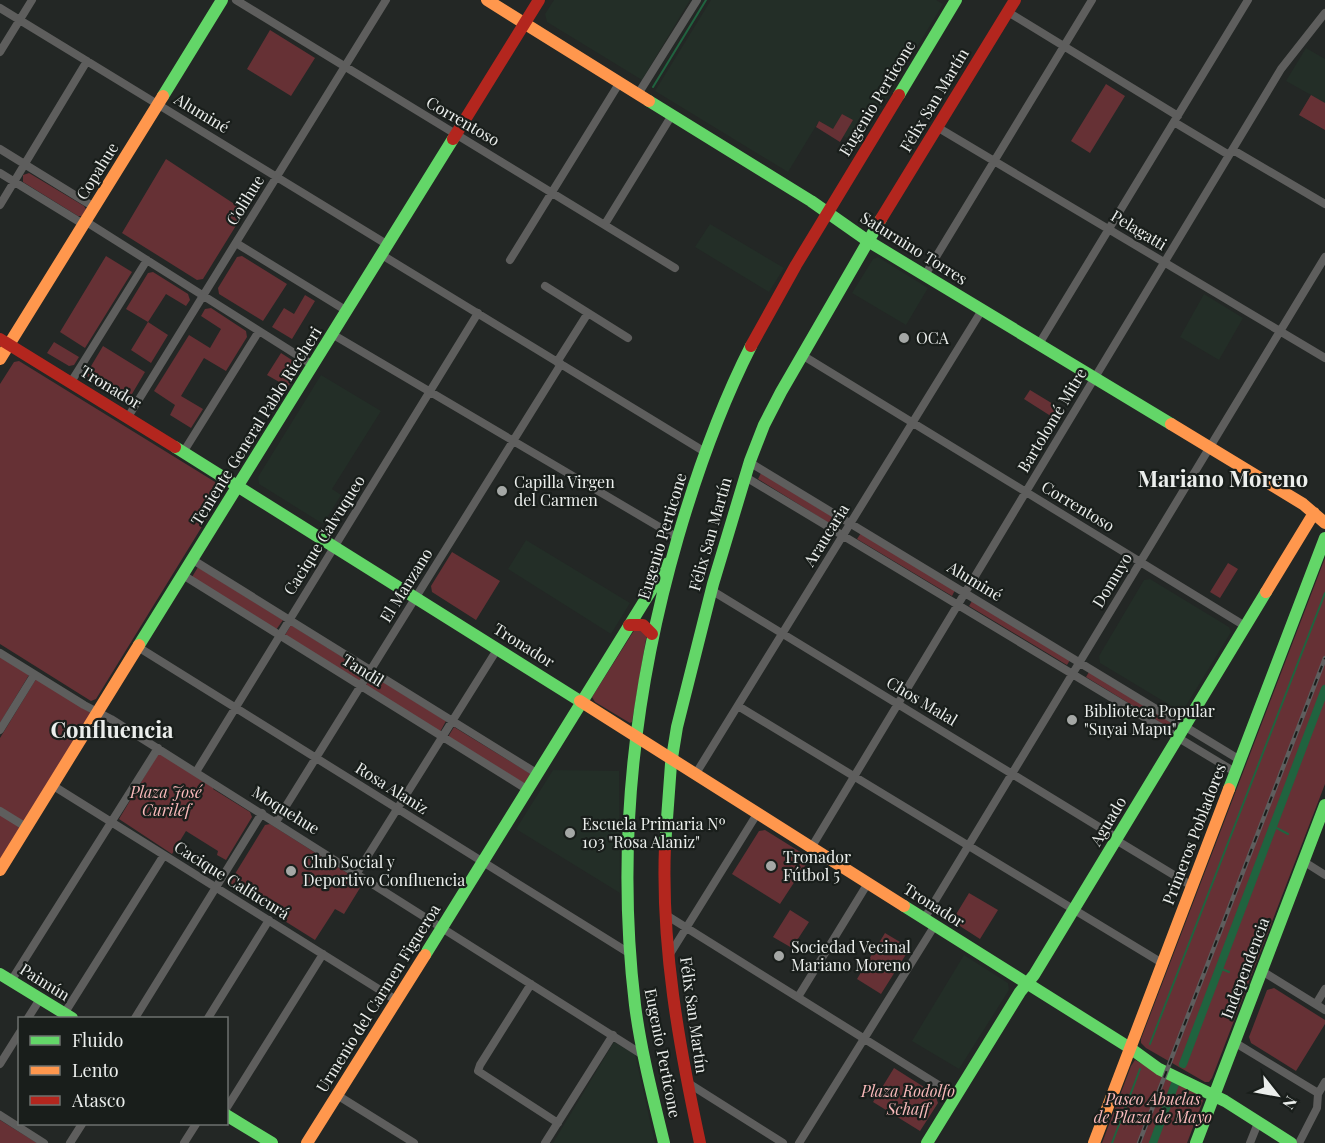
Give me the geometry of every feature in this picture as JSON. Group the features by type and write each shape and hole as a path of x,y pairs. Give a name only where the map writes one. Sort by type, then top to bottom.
{"main road":[{"name":"Copahue","path":"0,359 4,341 84,223 222,0"},
{"name":"Saturnino Torres","path":"487,0 828,211 868,241 1303,504 1325,523"},
{"name":"Teniente General Pablo Riccheri","path":"0,870 539,0"},
{"name":"Eugenio Perticone","path":"664,1143 644,1055 635,1002 631,953 628,814 634,735 652,634 672,557 705,452 757,333 956,0"},
{"name":"Félix San Martín","path":"700,1143 688,1083 669,956 665,849 671,760 711,590 744,476 773,408 868,241 1015,0"},
{"name":"Tronador","path":"4,341 498,648 1140,1056 1186,1083 1214,1095 1291,1143"},
{"name":"Aguado","path":"927,1143 1117,839 1314,513"},
{"name":"Primeros Pobladores","path":"1094,1143 1325,538"},
{"name":"Urmenio del Carmen Figueroa","path":"307,1143 672,557"},
{"path":"629,625 642,624 652,634"},
{"name":"Independencia","path":"1196,1143 1325,805"},
{"name":"Paimún","path":"0,974 68,1016"},
{"path":"228,1115 272,1143"}],"street":[{"path":"0,52 32,0"},
{"name":"Correntoso","path":"236,0 675,268"},
{"name":"Colihue","path":"128,417 387,0"},
{"path":"638,94 697,0"},
{"path":"925,275 1092,0"},
{"path":"1039,344 1248,0"},
{"name":"Aluminé","path":"0,8 277,177 478,313 705,452"},
{"path":"1008,12 1176,119 1325,204"},
{"name":"Bartolomé Mitre","path":"811,848 1285,63 1324,15"},
{"path":"0,205 87,61"},
{"path":"510,260 620,82"},
{"path":"605,224 672,115"},
{"name":"Pelagatti","path":"937,127 1325,358"},
{"path":"0,149 94,207"},
{"path":"0,173 147,260 313,365"},
{"path":"236,243 347,311"},
{"name":"Domuyo","path":"799,1143 864,1039 930,922 969,845 1325,257"},
{"path":"71,382 147,260"},
{"path":"545,286 628,338"},
{"name":"Araucaria","path":"695,775 982,310"},
{"name":"Cacique Calvuqueo","path":"196,772 478,313"},
{"name":"El Manzano","path":"276,822 513,441 588,313"},
{"path":"184,451 259,331"},
{"path":"333,334 678,538"},
{"name":"Correntoso","path":"802,355 1245,626"},
{"name":"Aluminé","path":"749,462 1240,760"},
{"name":"Aluminé","path":"744,476 1235,772"},
{"name":"Tandil","path":"193,560 538,774"},
{"name":"Tandil","path":"183,575 528,790"},
{"name":"Chos Malal","path":"711,590 1192,886"},
{"name":"Rosa Alaniz","path":"138,647 631,953"},
{"path":"357,873 498,648"},
{"name":"Moquehue","path":"0,653 158,748 644,1055"},
{"path":"0,730 34,675"},
{"path":"738,706 1162,963"},
{"path":"11,981 158,748"},
{"name":"Cacique Calfucurá","path":"52,785 396,1000"},
{"path":"0,811 26,827"},
{"path":"136,1017 262,813"},
{"path":"669,956 757,814"},
{"path":"68,1016 164,855"},
{"path":"1303,861 1325,875"},
{"path":"798,997 868,884"},
{"path":"666,915 956,1096"},
{"path":"209,1017 269,921"},
{"path":"228,1105 322,954"},
{"path":"1262,971 1325,1010"},
{"path":"531,984 478,1071 558,1123"},
{"path":"1316,1004 1325,989"},
{"path":"29,1017 40,999"},
{"path":"0,1064 18,1035"},
{"path":"545,1143 613,1035"},
{"path":"1234,1042 1318,1093"},
{"path":"1299,1143 1318,1106 1318,1093 1325,1082"},
{"path":"688,1083 783,1143"},
{"path":"337,1095 414,1143"},
{"path":"0,1115 44,1143"},
{"path":"1250,1143 1258,1123"},
{"path":"70,1143 81,1125"},
{"path":"184,1143 195,1125"}],"shaded area":[{"path":"554,0 690,0 642,80 547,22 545,14"},
{"path":"711,0 936,0 943,4 858,145 819,121 788,172 655,91"},
{"path":"1306,48 1325,59 1325,130 1299,115 1311,95 1286,81"},
{"path":"710,224 784,268 769,292 695,247"},
{"path":"878,257 928,288 906,325 852,293 873,259"},
{"path":"1204,294 1243,318 1219,360 1180,337"},
{"path":"321,375 381,411 332,489 341,495 323,524 259,484 258,477"},
{"path":"526,540 630,603 611,634 508,569"},
{"path":"1150,579 1229,627 1231,632 1184,709 1178,710 1100,663 1099,656 1144,580"},
{"name":"Escuela Primaria Nº 103 \"Rosa Alaniz\"","path":"553,770 619,771 620,893 516,829"},
{"path":"964,955 1008,983 1009,990 959,1069 912,1041"},
{"path":"614,1042 635,1054 655,1143 553,1143"}],"green space":[{"path":"270,30 315,58 291,96 247,69"},
{"path":"1106,84 1125,96 1090,153 1071,141"},
{"path":"1311,95 1325,103 1325,130 1299,115"},
{"path":"842,114 853,120 840,142 816,127 819,121 833,129"},
{"path":"166,159 245,211 203,279 197,280 122,233"},
{"path":"29,173 84,206 86,209 82,216 78,216 23,182 23,175"},
{"path":"106,256 132,272 85,348 60,332"},
{"path":"242,256 287,284 263,321 219,294 218,288 237,257"},
{"path":"153,272 188,294 190,300 186,306 166,294 148,322 126,309 148,273"},
{"path":"305,295 315,301 292,339 272,327 284,308 294,314"},
{"path":"211,308 246,331 247,337 226,371 204,358 181,396 203,409 191,428 170,415 175,405 154,391 189,335 210,348 221,329 201,316 205,309"},
{"path":"148,322 168,335 151,363 131,350"},
{"path":"54,342 79,357 74,365 69,366 47,353"},
{"path":"103,346 145,372 129,399 123,400 88,378 87,373"},
{"path":"281,353 298,364 299,370 288,387 267,375"},
{"path":"19,361 220,485 222,494 96,699 91,701 0,644 0,384 14,362"},
{"path":"1030,390 1063,410 1057,420 1024,399"},
{"path":"761,473 841,522 837,528 758,479"},
{"path":"861,533 955,590 952,596 857,539"},
{"path":"452,552 500,581 476,620 432,592 431,586"},
{"name":"Paseo Abuelas de Plaza de Mayo","path":"1325,558 1325,784 1212,1078 1209,1082 1205,1082 1146,1048 1141,1043 1141,1039"},
{"path":"1228,563 1238,569 1220,598 1210,592"},
{"path":"198,567 283,620 276,630 192,577"},
{"path":"972,601 1070,660 1067,665 969,606"},
{"path":"291,625 365,671 359,681 285,635"},
{"path":"635,629 647,633 630,723 595,702 592,697"},
{"path":"0,657 29,675 0,723"},
{"path":"1089,672 1174,724 1171,729 1086,677"},
{"path":"372,675 446,721 440,732 366,685"},
{"path":"36,679 91,713 24,822 0,807 0,738"},
{"path":"454,727 531,774 525,784 448,737"},
{"name":"Plaza José Curilef","path":"158,754 214,786 213,789 250,812 252,817 226,860 217,855 218,851 186,831 172,854 119,819"},
{"path":"0,814 20,827 0,860"},
{"name":"Club Social y Deportivo Confluencia","path":"270,824 363,883 344,914 335,909 315,940 232,888 230,882 265,825"},
{"name":"Tronador Fútbol 5","path":"765,830 810,858 780,904 732,874 759,831"},
{"path":"969,893 998,910 980,939 952,921"},
{"path":"790,910 809,922 792,948 773,937"},
{"path":"885,933 910,948 881,994 857,979"},
{"path":"1274,988 1325,1020 1325,1024 1296,1071 1251,1043 1249,1037 1267,990"},
{"name":"Paseo Abuelas de Plaza de Mayo","path":"1135,1060 1201,1095 1203,1101 1187,1143 1102,1143"},
{"name":"Plaza Rodolfo Schaff","path":"894,1068 935,1094 938,1103 920,1131 873,1102"},
{"path":"0,1120 37,1143 0,1143"}],"waterway":[{"path":"653,87 706,0"},
{"path":"1150,1044 1325,593"},
{"path":"1183,1064 1325,689"},
{"path":"1273,826 1288,834"},
{"path":"1219,968 1229,972"},
{"path":"1112,1143 1140,1069"},
{"path":"1153,1143 1175,1084"}],"railway":[{"path":"1139,1143 1325,658"}],"traffic: fast":[{"path":"163,96 222,0"},
{"path":"899,95 956,0"},
{"path":"649,101 811,201 868,241 1171,424"},
{"path":"139,645 453,139"},
{"path":"665,846 671,764 677,727 713,584 750,461 764,425 781,392 881,219"},
{"path":"664,1143 641,1040 635,1005 630,946 628,887 633,769 650,652 678,537 710,440 751,346"},
{"path":"175,447 580,701"},
{"path":"1229,789 1325,538"},
{"path":"425,955 668,563"},
{"path":"927,1143 1020,992 1034,975 1266,592"},
{"path":"1196,1143 1325,805"},
{"path":"904,906 1130,1048 1159,1069 1225,1101 1291,1143"},
{"path":"0,974 70,1017"},
{"path":"228,1116 272,1143"}],"traffic: slow":[{"path":"487,0 649,101"},
{"path":"0,359 163,96"},
{"path":"1171,424 1303,504 1325,523"},
{"path":"1266,592 1314,513"},
{"path":"0,870 139,645"},
{"path":"580,701 904,906"},
{"path":"1094,1143 1229,789"},
{"path":"307,1143 425,955"}],"traffic: jam":[{"path":"453,139 539,0"},
{"path":"881,219 1015,0"},
{"path":"751,346 796,265 899,95"},
{"path":"0,339 175,447"},
{"path":"629,625 643,625 652,634"},
{"path":"665,846 666,921 673,996 700,1143"}],"place":[{"name":"OCA","path":"904,338"},
{"name":"Capilla Virgen del Carmen","path":"502,491"},
{"name":"Biblioteca Popular \"Suyai Mapu\"","path":"1072,720"},
{"name":"Escuela Primaria Nº 103 \"Rosa Alaniz\"","path":"570,833"},
{"name":"Tronador Fútbol 5","path":"771,866"},
{"name":"Club Social y Deportivo Confluencia","path":"291,871"},
{"name":"Sociedad Vecinal Mariano Moreno","path":"779,956"}],"district":[{"name":"Mariano Moreno","path":"1223,479"},
{"name":"Confluencia","path":"112,730"}]}
